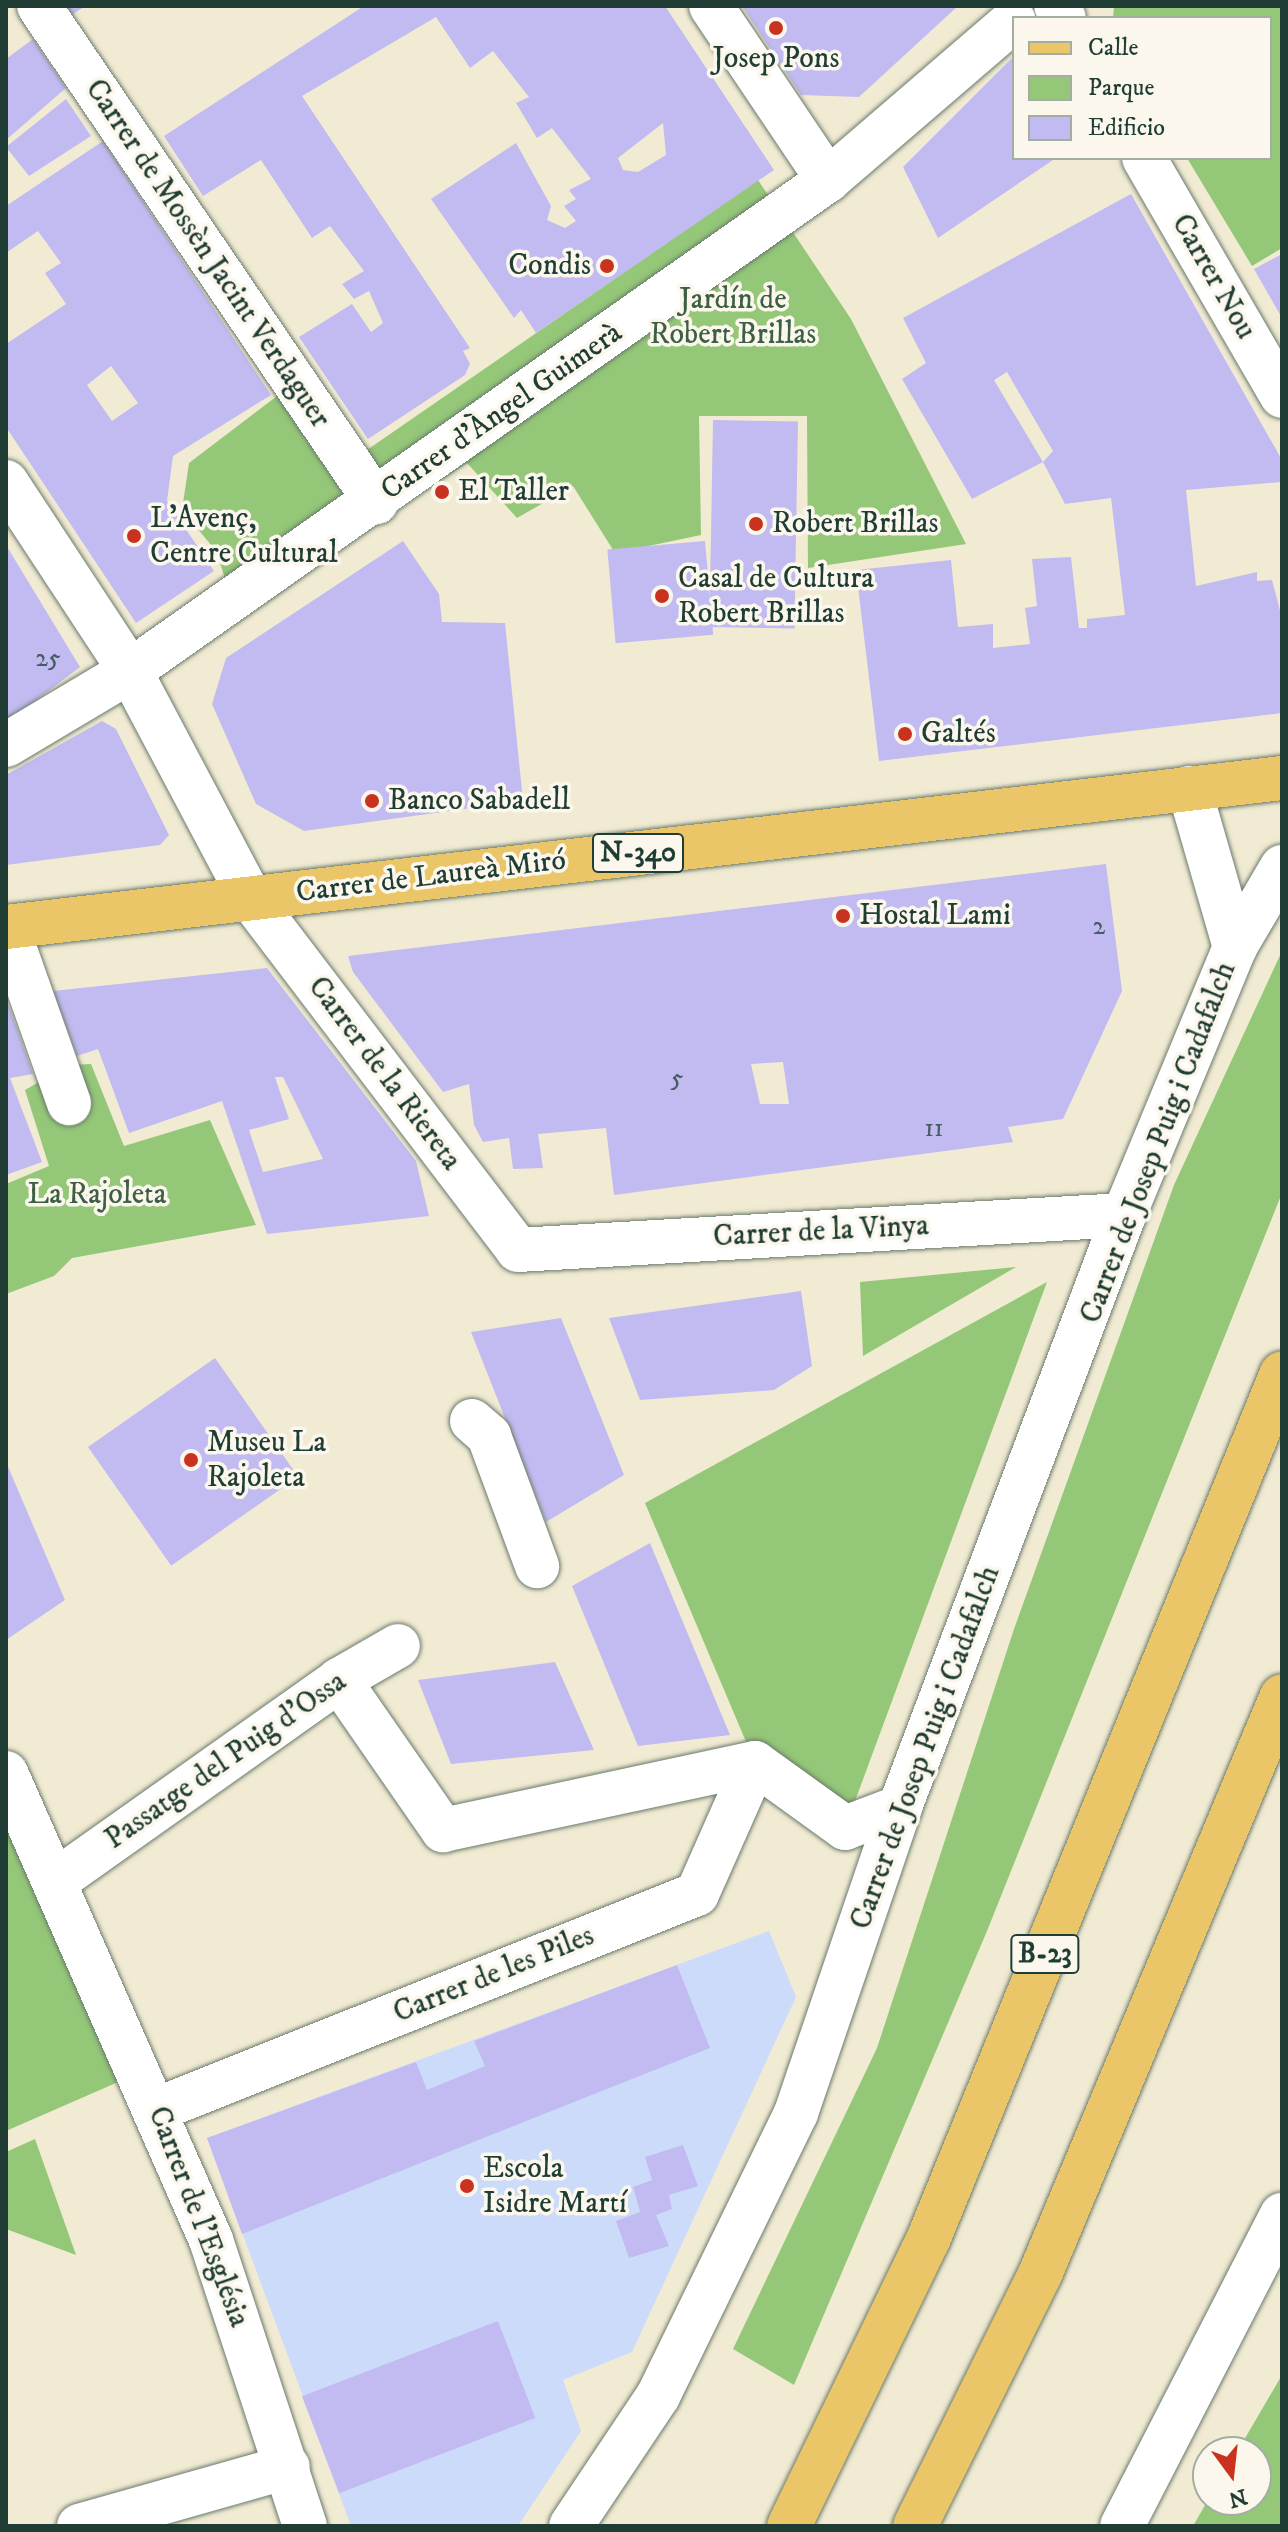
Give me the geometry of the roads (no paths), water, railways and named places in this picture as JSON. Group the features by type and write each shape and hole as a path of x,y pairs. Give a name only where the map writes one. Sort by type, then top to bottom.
{"main road":[{"name":"N-340","path":"1189,788 1282,778"},
{"name":"Carrer de Laureà Miró","path":"6,927 1189,788"},
{"name":"B-23","path":"789,2526 928,2240 1282,1373"},
{"path":"915,2526 1041,2272 1282,1696"}],"street":[{"name":"Carrer de Mossèn Jacint Verdaguer","path":"39,6 376,502"},
{"path":"711,6 828,180"},
{"name":"Carrer d'Àngel Guimerà","path":"6,745 130,671 376,502 828,180 1012,22"},
{"name":"Carrer Nou","path":"1145,160 1282,396"},
{"name":"Carrer de la Riereta","path":"6,482 130,671 250,898 518,1250"},
{"name":"Carrer de Josep Puig i Cadafalch","path":"1189,788 1235,947"},
{"name":"Carrer de Josep Puig i Cadafalch","path":"571,2526 658,2396 796,2113 900,1807 1124,1215 1235,947 1282,867"},
{"path":"6,927 69,1103"},
{"name":"Carrer de la Vinya","path":"518,1250 1124,1215"},
{"path":"472,1421 489,1436 537,1566"},
{"name":"Passatge del Puig d'Ossa","path":"57,1880 339,1680 398,1646"},
{"path":"339,1680 443,1830 755,1763 845,1828 900,1807"},
{"name":"Carrer de les Piles","path":"158,2109 697,1894 755,1763"},
{"name":"Carrer de l'Església","path":"6,1773 158,2109 288,2467 305,2526"},
{"path":"1122,2526 1282,2215"},
{"path":"79,2526 288,2467"}],"place":[{"name":"Josep Pons","path":"776,28"},
{"name":"Condis","path":"607,266"},
{"name":"El Taller","path":"442,492"},
{"name":"Robert Brillas","path":"756,524"},
{"name":"L'Avenç, Centre Cultural","path":"134,536"},
{"name":"Casal de Cultura Robert Brillas","path":"662,596"},
{"name":"Galtés","path":"905,734"},
{"name":"Banco Sabadell","path":"372,801"},
{"name":"Hostal Lami","path":"843,916"},
{"name":"Museu La Rajoleta","path":"191,1460"},
{"name":"Escola Isidre Martí","path":"467,2186"}],"park label":[{"name":"Jardín de Robert Brillas","path":"733,317"},
{"name":"La Rajoleta","path":"97,1195"}]}
